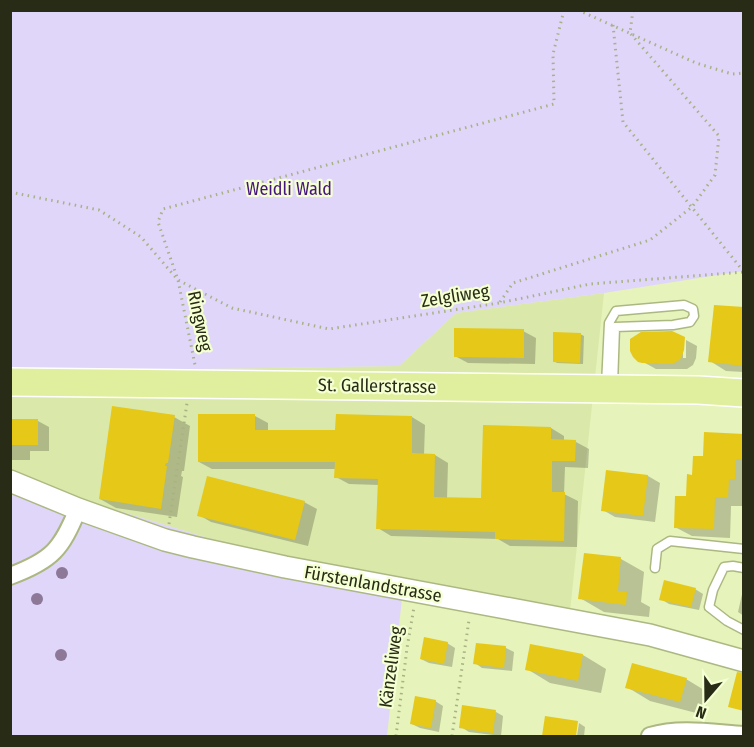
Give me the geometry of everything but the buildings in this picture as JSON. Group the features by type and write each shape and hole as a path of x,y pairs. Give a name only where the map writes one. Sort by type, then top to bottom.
{"main road":[{"name":"St. Gallerstrasse","path":"10,382 698,390 744,393"}],"street":[{"name":"Fürstenlandstrasse","path":"10,481 78,509 165,540 193,547 296,569 650,635 744,661"},
{"path":"10,576 38,565 51,555 62,541 78,509"},
{"path":"650,736 681,731 744,735"}],"lane":[{"path":"684,305 693,309 694,316 690,322 673,325 615,327 610,389 609,323 616,312 684,305"},
{"path":"655,568 657,549 670,541 744,549"},
{"path":"744,568 724,567 713,590 709,607 727,621 744,630"}],"path":[{"path":"178,280 158,222 164,209 554,104 553,54 564,10"},
{"path":"578,10 696,63 732,74 744,74"},
{"path":"499,303 513,283 650,240 692,207 715,176 719,136 630,33 633,10"},
{"path":"613,25 623,122 744,272"},
{"name":"Ringweg","path":"10,192 99,210 141,237 178,280 195,366 168,528"},
{"name":"Zelgliweg","path":"178,280 232,308 329,329 499,303 590,284 744,272"},
{"name":"Känzeliweg","path":"396,736 415,602"},
{"path":"452,736 470,612"}],"shaded area":[{"path":"604,293 570,611 228,544 93,503 11,472 10,397 166,397 199,369 399,366 456,313"}],"green space":[{"name":"Weidli Wald","path":"10,11 743,11 743,271 456,313 399,366 199,369 166,397 11,397"},
{"path":"11,472 93,503 228,544 404,580 387,736 11,736"}]}
